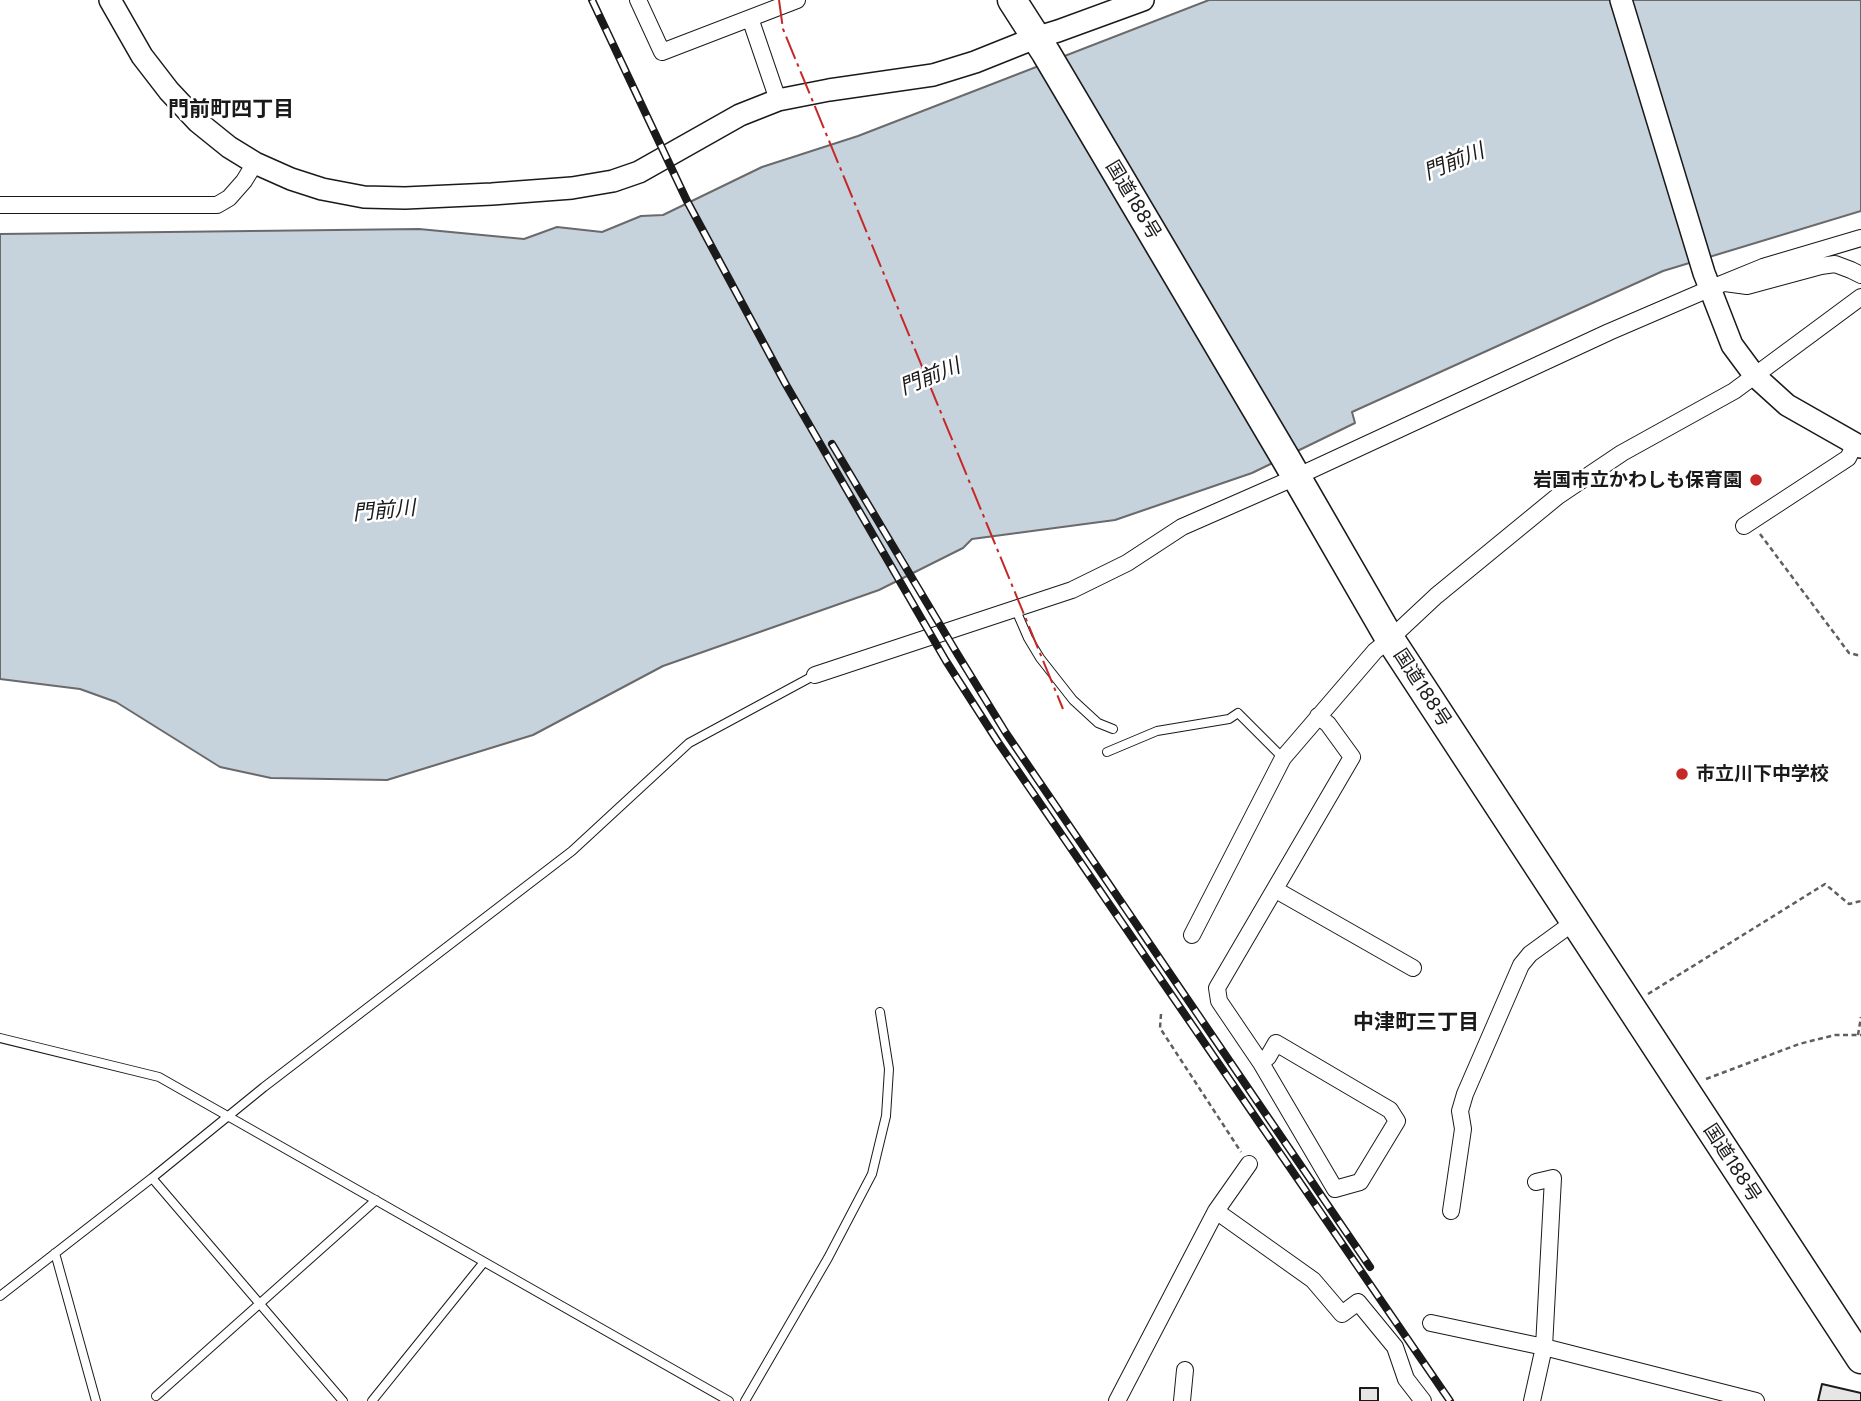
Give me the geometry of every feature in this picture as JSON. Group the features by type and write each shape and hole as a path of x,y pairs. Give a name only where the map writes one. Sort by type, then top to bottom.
{"highway":[{"name":"国道188号","path":"1012,0 1390,639 1861,1359"}],"street":[{"path":"110,0 142,56 169,91 198,122 229,147 255,163 322,189 364,197 435,198 572,188 613,181 639,172 740,115 778,100 933,75 1040,46 1058,31 1143,0"},
{"path":"638,0 662,52 797,0"},
{"path":"1621,0 1732,345 1755,376 1787,405 1858,446 1848,458 1748,524"},
{"path":"750,18 778,100"},
{"path":"0,205 217,205 229,198 255,163"},
{"path":"815,675 1073,590 1127,563 1182,527 1291,468 1535,366 1712,281 1861,238"},
{"path":"1712,281 1747,286 1835,264 1861,275"},
{"path":"1192,935 1283,758 1375,651 1558,496 1622,453 1734,391 1861,297"},
{"path":"1261,1063 1276,1044 1390,1110 1397,1121 1360,1182 1335,1189 1261,1063 1220,1000 1217,988 1352,757 1328,724 1318,716"},
{"path":"1276,890 1413,968"},
{"path":"1451,1211 1463,1129 1460,1111 1465,1094 1521,965 1530,954 1574,922"},
{"path":"1117,1401 1216,1211 1249,1164"},
{"path":"1532,1401 1544,1347 1553,1178 1536,1182"},
{"path":"1216,1211 1313,1280 1342,1314 1358,1302 1395,1348 1406,1379 1423,1401"},
{"path":"1431,1323 1544,1347 1756,1401"},
{"path":"1182,1401 1185,1370"}],"lane":[{"path":"1015,608 1040,658 1073,700 1098,723 1113,729"},
{"path":"0,1296 572,851 689,743 815,675"},
{"path":"1107,752 1157,731 1229,719 1238,713 1283,758"},
{"path":"745,1401 828,1258 872,1174 886,1116 890,1069 880,1012"},
{"path":"0,1038 159,1077 729,1401"},
{"path":"152,1178 343,1401"},
{"path":"156,1396 376,1200"},
{"path":"55,1253 96,1401"},
{"path":"372,1401 484,1262"}],"path":[{"path":"1748,524 1849,653 1861,656"},
{"path":"1629,1006 1825,884 1849,904 1861,901"},
{"path":"1161,1014 1160,1028 1249,1164"},
{"path":"1686,1092 1704,1080 1799,1044 1835,1035 1860,1035 1861,1017"}],"water":[{"name":"門前川","path":"1209,0 1861,0 1861,211 1663,271 1352,412 1355,423 1252,473 1115,520 972,539 963,548 879,590 663,666 533,735 387,780 271,778 220,767 116,702 80,689 0,679 0,234 419,229 524,239 557,227 602,232 641,216 663,215 762,167 858,136"}],"building":[{"path":"1822,1384 1861,1393 1861,1401 1818,1401"},
{"path":"1360,1388 1378,1388 1378,1401 1360,1401"}],"railway":[{"path":"592,0 687,201 785,383 946,661 998,742 1450,1401"},
{"path":"832,444 1006,733 1370,1267"}],"power":[{"path":"779,0 783,29 1063,709"}],"place":[{"name":"岩国市立かわしも保育園","path":"1756,480"},
{"name":"市立川下中学校","path":"1682,774"}],"district":[{"name":"門前町四丁目","path":"231,110"},
{"name":"中津町三丁目","path":"1416,1023"}]}
